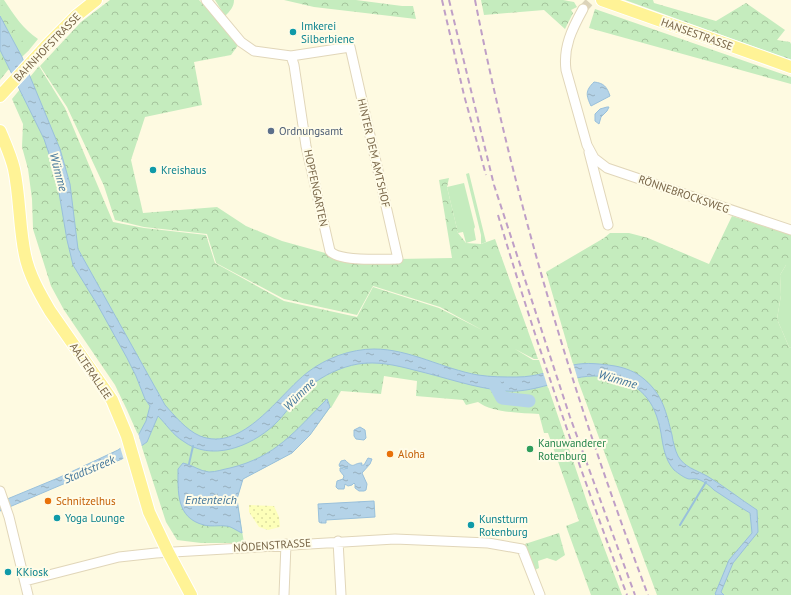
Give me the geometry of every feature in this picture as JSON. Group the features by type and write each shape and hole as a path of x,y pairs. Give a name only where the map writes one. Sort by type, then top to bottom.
{"main road":[{"name":"BAHNHOFSTRASSE","path":"1,94 76,16 96,0"},
{"name":"HANSESTRASSE","path":"604,1 791,68"},
{"name":"AALTERALLEE","path":"0,131 2,151 14,168 18,191 22,239 25,256 33,277 50,311 112,400 127,436 150,512 168,552 191,595"}],"street":[{"path":"206,0 241,42 254,51 291,56"},
{"name":"RÖNNEBROCKSWEG","path":"583,9 568,40 565,60 566,70 608,225"},
{"name":"HINTER DEM AMTSHOF","path":"291,56 350,47 398,259"},
{"name":"HOPFENGARTEN","path":"291,56 294,65 306,146 330,251 336,256 363,259 398,259"},
{"name":"RÖNNEBROCKSWEG","path":"587,145 594,158 607,168 791,230"},
{"path":"1,493 5,516 28,595"},
{"name":"NÖDENSTRASSE","path":"25,581 119,557 286,544 400,539 488,544 522,549 540,595"},
{"path":"338,541 342,595"},
{"path":"284,595 286,544"}],"green space":[{"path":"0,0 4,0 23,26 38,39 8,70"},
{"path":"0,0 12,26 29,50 0,80"},
{"path":"110,0 199,0 239,44 231,55 194,62 202,105 145,117 131,160 143,213 217,207 246,226 282,241 336,256 398,259 452,258 439,180 449,178 447,187 458,233 466,243 481,244 495,239 538,359 534,359 515,349 533,360 539,360 588,505 622,595 591,595 566,526 579,521 548,433 544,433 539,414 516,413 499,410 484,406 478,402 466,405 463,400 416,396 417,381 384,376 381,394 341,391 331,408 310,435 292,453 243,479 237,499 244,543 201,543 177,540 166,522 138,435 127,410 115,385 64,310 51,286 33,229 32,199 28,169 22,147 23,124 12,99 39,66 65,108 113,222 144,228 206,235 215,263 284,301 357,317 373,287 439,308 484,331 440,307 373,286 357,315 284,299 216,263 207,234 144,227 115,220 104,186 67,107 40,66 81,22"},
{"path":"215,0 234,0 234,2 230,11 225,16"},
{"path":"284,0 356,0 413,6 416,19 314,7"},
{"path":"481,0 563,0 574,2 577,7 571,10 573,13 565,29 544,10 484,15"},
{"path":"625,0 653,0 654,3 716,21 746,3 785,30 777,40 790,42 791,60"},
{"path":"595,9 791,77 791,84 589,28"},
{"path":"469,173 486,242 481,244 481,235 466,174"},
{"path":"464,183 475,227 476,240 466,243 463,232 458,233 447,187"},
{"path":"732,216 791,235 791,265 786,265 780,275 781,295 777,319 789,347 791,348 791,595 657,595 577,378 546,272 610,233 629,233 648,238 709,264"},
{"path":"786,265 791,265 791,348 789,347 777,319 781,295 780,275"},
{"path":"559,533 565,555 556,561 547,558 538,561 539,568 535,570 525,544"}],"sand":[{"path":"249,505 274,506 279,517 280,527 268,530 259,527 249,512"}],"water":[{"path":"0,16 22,57 60,149 70,184 78,249 165,405 190,430 200,436 216,439 231,436 245,429 259,419 297,382 315,367 339,355 365,349 401,352 465,372 493,377 532,376 573,365 584,364 623,368 634,372 644,379 656,391 663,404 675,449 681,460 687,466 707,476 757,510 758,532 733,563 721,592 724,595 715,594 729,560 752,533 750,513 704,482 697,479 689,479 674,470 666,457 658,421 650,402 637,388 618,379 606,377 582,377 531,389 505,391 470,385 393,365 372,363 352,365 333,372 315,382 300,395 274,425 254,440 242,445 218,451 194,447 176,436 158,416 147,442 122,459 0,511 0,502 58,478 118,450 139,434 146,421 150,406 145,399 127,358 73,265 67,240 57,181 44,139 0,50"},
{"path":"594,82 605,86 610,96 591,106 587,93"},
{"path":"609,107 601,117 599,124 595,121 595,114 600,109"},
{"name":"Ententeich","path":"327,399 330,407 310,435 292,453 243,479 237,499 242,533 228,526 204,525 195,522 188,517 180,503 178,486 178,469 183,463 212,472 246,463 260,457 284,441"},
{"path":"360,427 365,430 366,438 364,440 356,439 354,436 354,430"},
{"path":"368,458 372,459 370,464 362,473 367,484 366,490 359,491 355,488 354,483 348,486 345,484 344,489 338,489 336,487 337,481 343,479 344,476 340,471 340,468 348,468 340,467 339,465 341,461 345,460 352,465 362,463 361,465 364,465"},
{"path":"374,501 375,517 326,520 326,523 319,522 318,504"}],"pier":[{"path":"573,363 578,380 548,388 543,372"},
{"path":"138,433 142,447 124,460 120,447"}],"waterway":[{"path":"495,385 502,398 529,401"},
{"path":"189,464 193,446"},
{"path":"680,525 706,482"}],"tunnel":[{"path":"583,9 591,0"}],"railway":[{"path":"442,0 464,95 486,175"},
{"path":"449,0 494,185 570,417 635,595"},
{"path":"475,0 509,151 528,227 549,301 596,449 648,595"},
{"path":"498,215 559,406 627,595"}],"place":[{"name":"Imkerei Silberbiene","path":"293,32"},
{"name":"Ordnungsamt","path":"271,131"},
{"name":"Kreishaus","path":"153,170"},
{"name":"Kanuwanderer Rotenburg","path":"530,449"},
{"name":"Aloha","path":"390,454"},
{"name":"Schnitzelhus","path":"48,501"},
{"name":"Yoga Lounge","path":"57,518"},
{"name":"Kunstturm Rotenburg","path":"471,525"},
{"name":"KKiosk","path":"8,572"}],"water label":[{"name":"Wümme","path":"59,172"},
{"name":"Wümme","path":"618,379"},
{"name":"Wümme","path":"299,394"},
{"name":"Stadtstreek","path":"89,469"}]}
